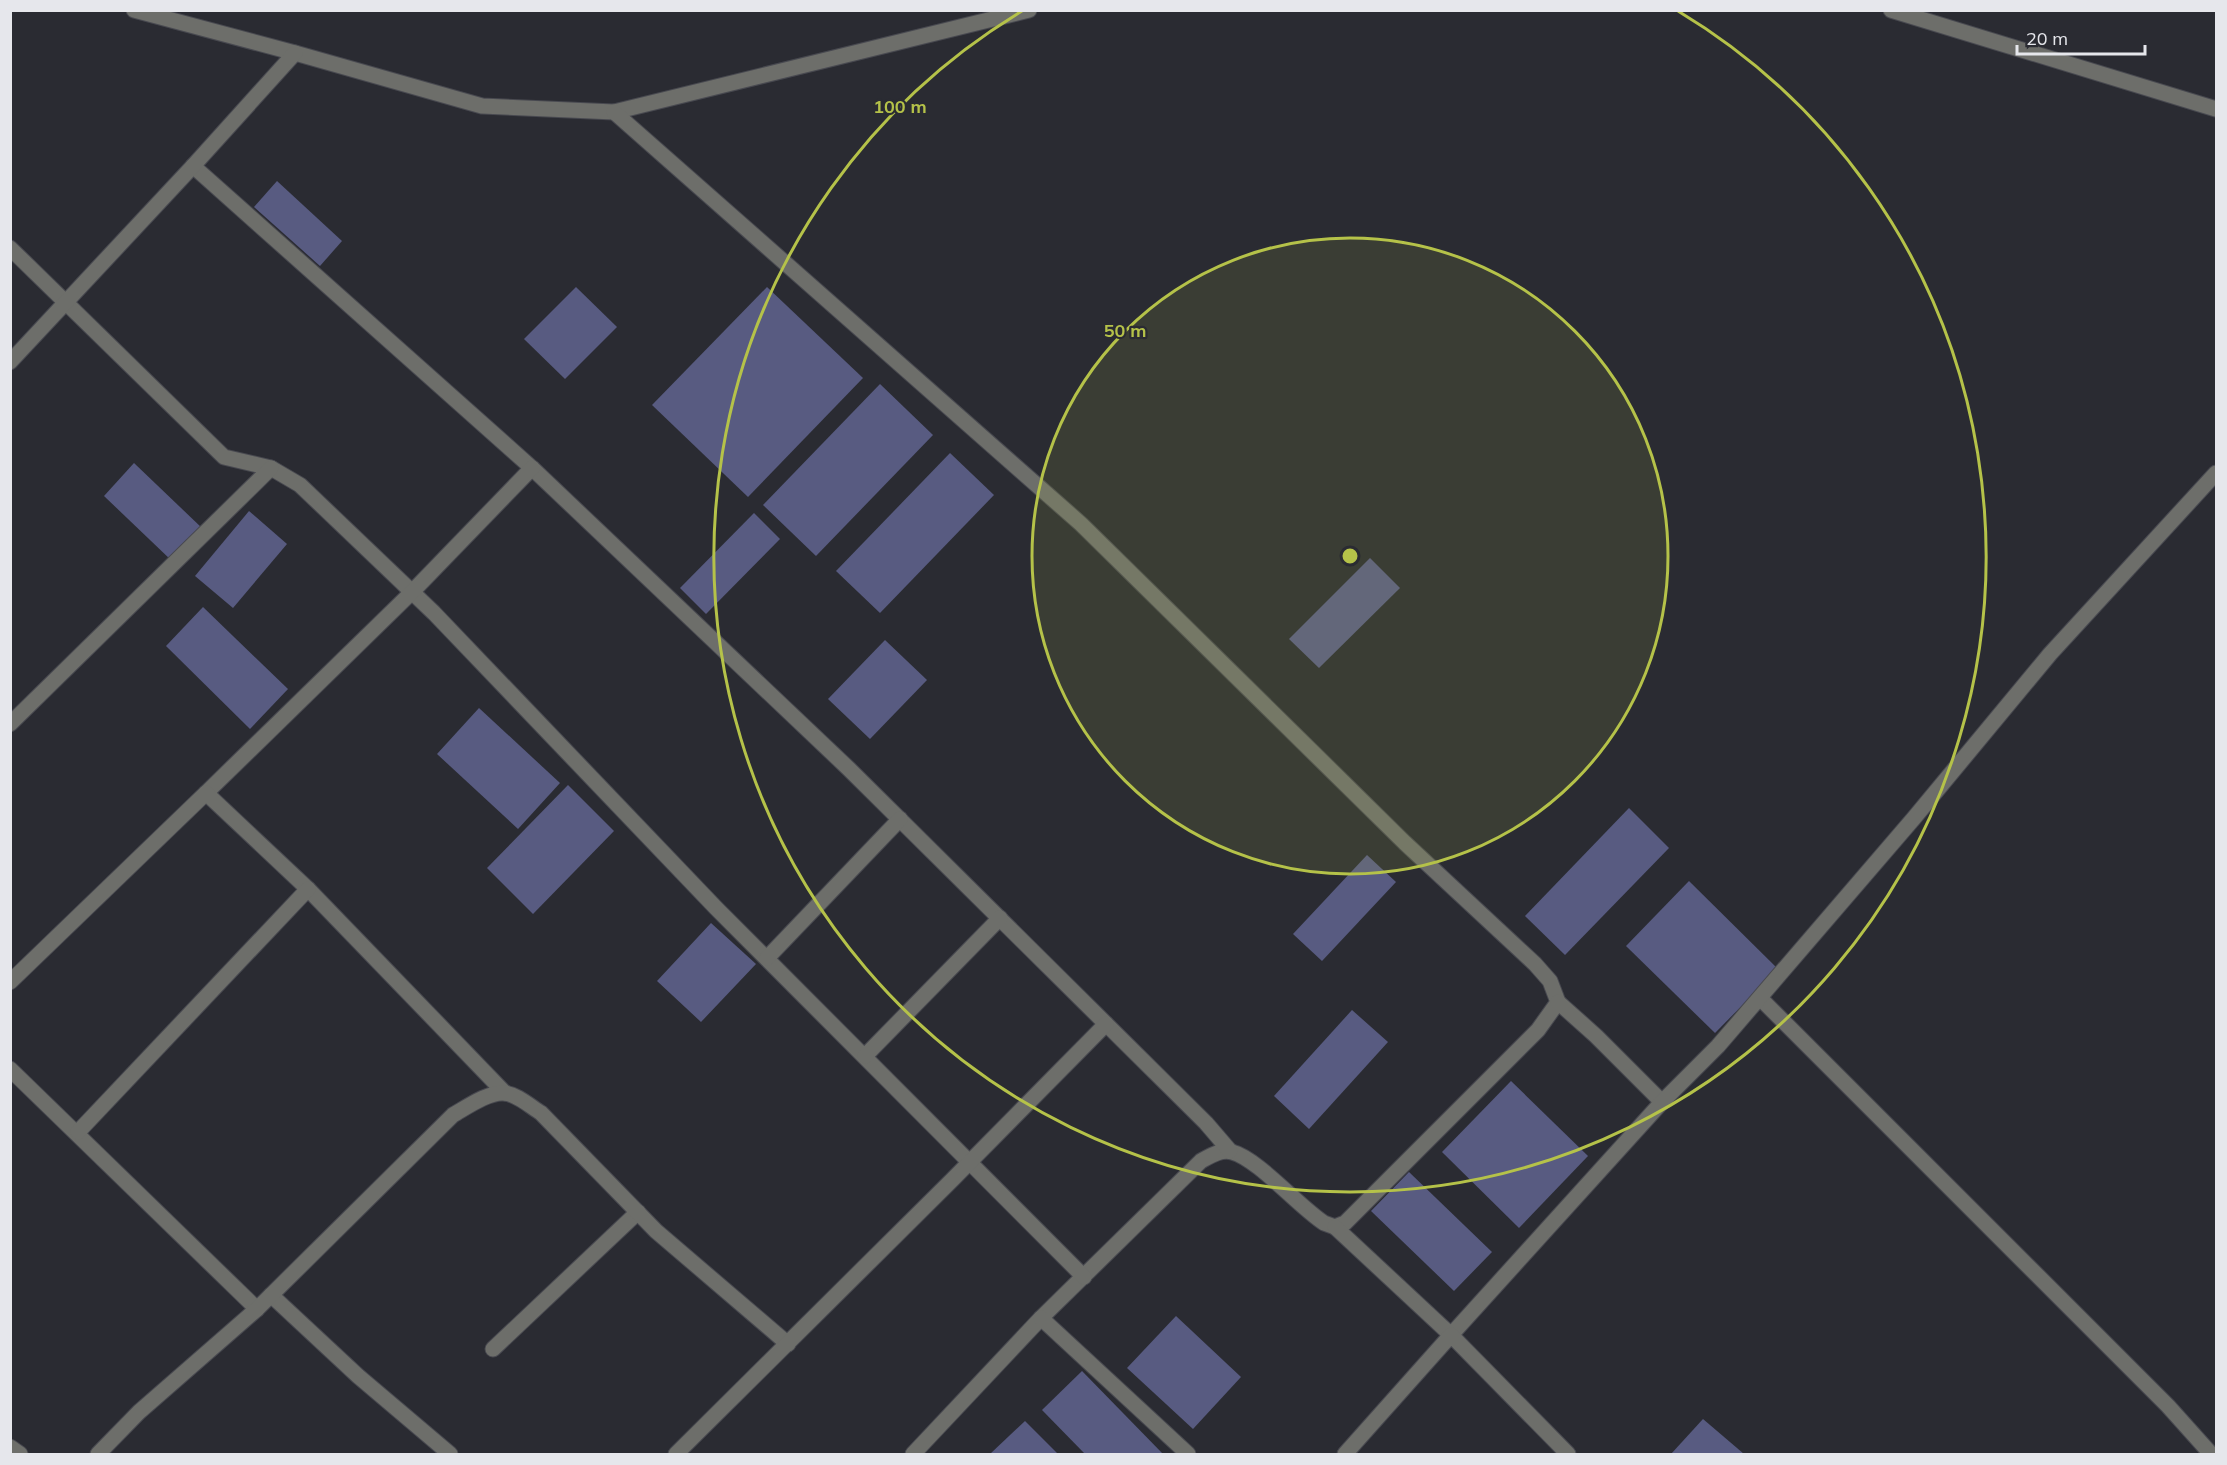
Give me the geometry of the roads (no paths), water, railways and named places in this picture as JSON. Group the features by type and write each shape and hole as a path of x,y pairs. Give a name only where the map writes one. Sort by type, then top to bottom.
{"street":[{"path":"134,10 482,106 615,112 1029,10"},
{"path":"1891,10 2217,109"},
{"path":"10,362 295,53"},
{"path":"615,112 1081,524 1405,843 1535,964 1550,981 1558,1002 1596,1036 1662,1102"},
{"path":"193,166 532,468 849,769 1206,1123 1230,1151 1247,1160 1316,1217 1335,1227 1451,1335 1568,1455"},
{"path":"10,248 224,457 271,468 300,485 412,592 767,958 1084,1277"},
{"path":"10,724 271,468"},
{"path":"10,982 412,592 532,468"},
{"path":"1345,1455 1662,1102 1718,1046 2050,654 2217,473"},
{"path":"206,793 308,889 505,1093 520,1099 541,1113 656,1231 788,1344"},
{"path":"767,958 900,819"},
{"path":"78,1132 308,889"},
{"path":"865,1056 1000,918"},
{"path":"1760,998 2168,1406 2211,1455"},
{"path":"1335,1227 1354,1216 1538,1030 1558,1002"},
{"path":"676,1455 1106,1024"},
{"path":"10,1069 78,1132 257,1309"},
{"path":"98,1455 139,1412 257,1309 453,1115 478,1100 505,1093"},
{"path":"914,1455 1041,1318 1201,1161 1216,1153 1230,1151"},
{"path":"494,1349 638,1212"},
{"path":"271,1295 358,1376 450,1455"},
{"path":"1041,1318 1188,1455"},
{"path":"10,1447 20,1455"}]}
